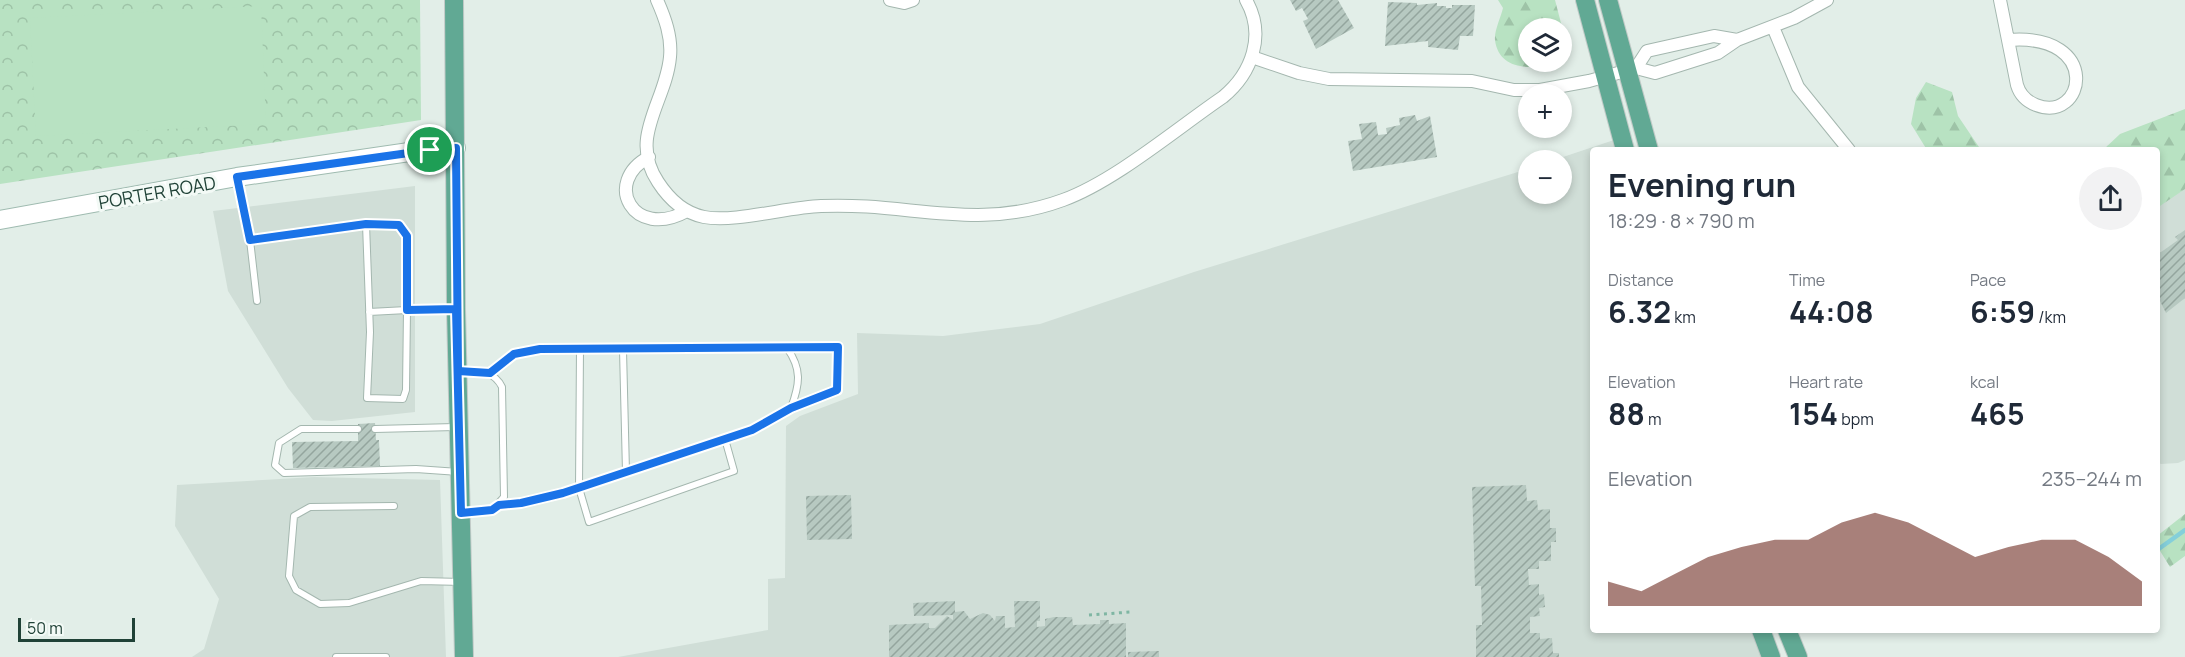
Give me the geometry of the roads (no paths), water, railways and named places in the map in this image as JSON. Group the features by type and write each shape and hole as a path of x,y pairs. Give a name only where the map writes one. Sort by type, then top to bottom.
{"main road":[{"path":"454,0 456,309 464,657"},
{"path":"1585,0 1624,147"},
{"path":"1608,0 1631,70 1648,147"},
{"name":"PORTER ROAD","path":"0,220 237,177 423,150 456,148"},
{"path":"1762,633 1771,657"},
{"path":"1788,633 1798,657"}],"street":[{"path":"657,0 666,21 670,54 667,78 648,125 649,157 656,179 663,189 687,211 718,219 821,206 890,207 961,217 992,216 1035,209 1064,199 1099,183 1223,97 1244,76 1252,57 1255,24 1246,0"},
{"path":"890,0 904,3 913,0"},
{"path":"1252,57 1299,73 1329,80 1472,81 1527,91 1555,89 1631,70 1655,73 1718,53 1737,40 1773,27 1827,0"},
{"path":"2000,0 2008,40 2017,85 2027,100 2047,107 2057,106 2069,97 2077,78 2069,56 2036,42 2008,40"},
{"path":"1773,27 1798,87 1846,147"},
{"path":"1631,70 1647,51 1714,36 1737,40"},
{"path":"649,157 634,166 628,177 627,193 632,206 643,216 660,221 687,211"}],"lane":[{"path":"237,177 250,240 257,301"},
{"path":"250,240 366,224 399,225 407,236 406,390 403,399 367,398 369,312 366,224"},
{"path":"369,312 456,309"},
{"path":"490,373 522,351 580,348 623,350 838,347 837,390 791,408 767,423 579,488 543,499 499,505"},
{"path":"580,348 579,488 589,522 734,471 725,439"},
{"path":"787,348 796,364 800,382 791,408"},
{"path":"623,350 626,472"},
{"path":"458,371 490,373 497,377 502,387 504,497 492,510 461,513"},
{"path":"375,429 459,426"},
{"path":"358,429 301,429 292,432 279,443 275,465 284,473 416,469 460,472"},
{"path":"394,506 310,507 294,516 290,576 297,590 320,604 349,603 421,581 462,582"},
{"path":"336,657 386,657"}],"waterway":[{"path":"2160,548 2185,530"}]}
